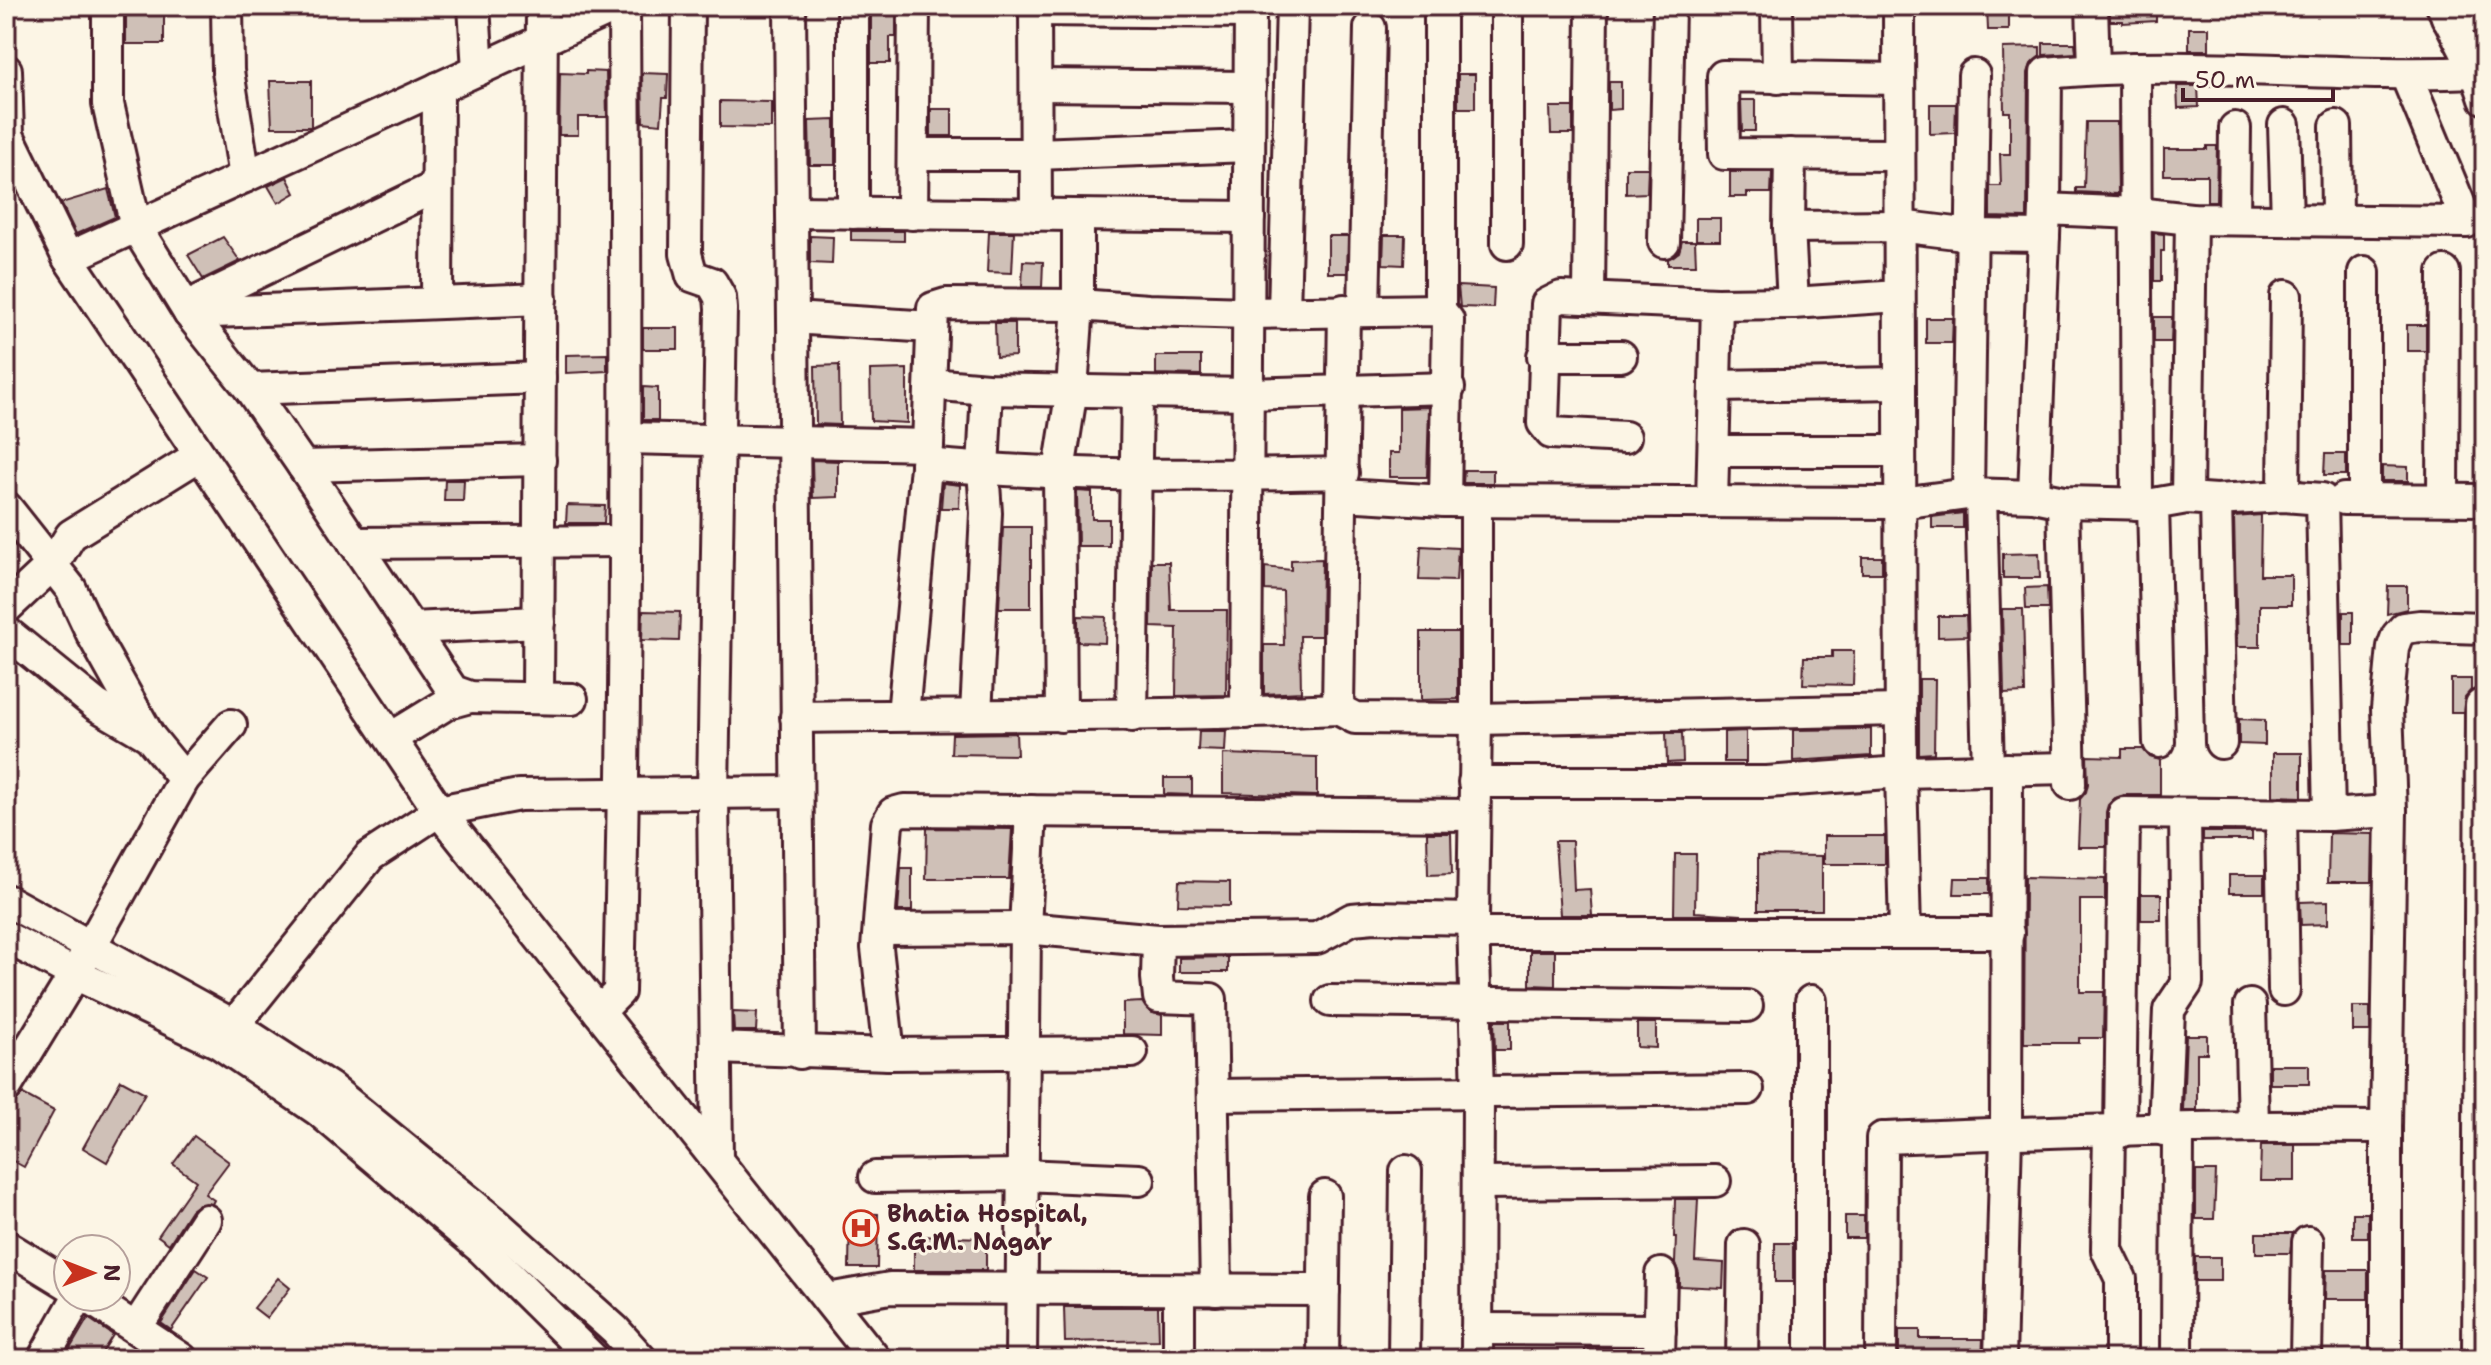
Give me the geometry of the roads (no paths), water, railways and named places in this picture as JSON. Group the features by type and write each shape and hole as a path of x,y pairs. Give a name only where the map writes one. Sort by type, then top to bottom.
{"street":[{"path":"108,6 108,104 136,227 188,310 250,389 453,691 470,697"},
{"path":"227,6 228,71 245,177"},
{"path":"474,6 478,70"},
{"path":"538,697 542,6"},
{"path":"68,258 617,6"},
{"path":"599,1012 619,992 624,792 624,6"},
{"path":"688,6 686,254 692,276 712,283 720,297 713,793 717,1160"},
{"path":"790,6 800,1053"},
{"path":"853,6 853,213"},
{"path":"912,214 914,6"},
{"path":"1284,313 1292,6"},
{"path":"1440,6 1440,310 1448,320 1449,388 1445,501"},
{"path":"1507,6 1507,244"},
{"path":"1589,298 1592,6"},
{"path":"1664,242 1669,6"},
{"path":"1777,6 1778,78"},
{"path":"1899,6 1901,772 1905,932"},
{"path":"2092,6 2094,68"},
{"path":"1036,215 1035,8 1250,9 1246,713"},
{"path":"1474,782 1767,782 1901,772 1998,769 2070,776 2048,499 2044,222 2046,73 2135,68 2406,75 2480,86 2465,13"},
{"path":"1338,709 1343,393 1354,311 1370,28"},
{"path":"2135,68 2145,504 2159,742"},
{"path":"6,70 8,135 68,258 439,811 875,1359"},
{"path":"1974,75 1975,494 2008,933 2000,1359"},
{"path":"1789,227 1899,226 1972,235 2044,222 2136,213 2191,219 2467,222 2406,75"},
{"path":"1899,79 1723,76 1724,154 1899,155"},
{"path":"1036,85 1250,87"},
{"path":"437,303 438,88"},
{"path":"2284,125 2287,219"},
{"path":"2336,126 2337,219"},
{"path":"2234,219 2235,128"},
{"path":"913,154 1036,154 1249,146"},
{"path":"1790,154 1789,227 1793,303"},
{"path":"188,310 437,186"},
{"path":"792,212 1249,217"},
{"path":"1061,716 1059,471 1072,389 1078,305 1078,217"},
{"path":"2191,219 2201,499 2221,743"},
{"path":"2364,272 2364,499"},
{"path":"2443,499 2444,272"},
{"path":"1625,437 1551,433 1543,423 1547,304 1561,297 1717,304 1899,296"},
{"path":"2284,496 2286,296"},
{"path":"188,310 541,299"},
{"path":"903,715 927,454 933,308 946,304 1078,305 1248,313 1440,310"},
{"path":"1712,502 1717,304"},
{"path":"793,318 931,327"},
{"path":"1543,356 1621,356"},
{"path":"250,389 540,378"},
{"path":"1716,386 1899,383"},
{"path":"931,384 987,389 1248,394 1449,388"},
{"path":"976,714 986,513 983,469 987,389"},
{"path":"1132,716 1137,393"},
{"path":"626,438 794,442 927,454 983,469 1248,475 1342,484 1445,501 1901,503 1975,494 2145,504 2284,496 2485,500"},
{"path":"1715,451 1899,451"},
{"path":"6,608 53,564 71,535 200,455"},
{"path":"303,466 540,460"},
{"path":"2322,499 2329,815"},
{"path":"1476,501 1473,926 1478,1093 1477,1359"},
{"path":"6,507 71,589 92,634 149,736 184,779"},
{"path":"354,543 624,541"},
{"path":"411,628 539,622"},
{"path":"2386,1359 2391,811 2387,709 2393,647 2404,628 2485,628"},
{"path":"6,632 96,705 149,736"},
{"path":"391,738 448,703 470,697 572,699"},
{"path":"2478,1359 2482,1324 2481,705"},
{"path":"796,717 976,714 1132,716 1338,709 1355,718 1476,719 1901,710"},
{"path":"6,1087 75,974 184,779 231,725"},
{"path":"226,1034 370,856 439,811 519,795 797,792"},
{"path":"889,1054 877,948 887,824 893,813 904,810 1473,815"},
{"path":"1021,1359 1025,928 1031,811"},
{"path":"2121,1359 2121,1279 2107,1250 2115,1131 2124,813 2329,815 2391,811"},
{"path":"2177,1359 2169,1010 2187,983 2185,814"},
{"path":"2281,814 2284,990"},
{"path":"6,900 91,945 226,1034 482,1249 593,1359"},
{"path":"879,929 1025,928 1158,940 1317,938 1352,919 1374,917 1473,926 2008,933"},
{"path":"6,937 75,974 226,1034 330,1088 457,1191 615,1330 641,1359"},
{"path":"1158,940 1159,997 1211,999 1216,1290"},
{"path":"1330,1001 1747,1006"},
{"path":"1811,1001 1811,1359"},
{"path":"2250,1005 2253,1125"},
{"path":"716,1048 889,1054 1132,1052"},
{"path":"1214,1095 1748,1089"},
{"path":"1881,1359 1882,1138 2253,1125 2386,1127"},
{"path":"1404,1359 1406,1171"},
{"path":"875,1177 1023,1175 1139,1180"},
{"path":"1478,1183 1715,1181"},
{"path":"1323,1359 1325,1196"},
{"path":"136,1328 206,1220"},
{"path":"2306,1359 2308,1242"},
{"path":"1742,1359 1744,1245"},
{"path":"6,1246 52,1274"},
{"path":"1477,1329 1660,1345 1661,1274"},
{"path":"828,1299 890,1288 1324,1290"},
{"path":"1179,1290 1179,1359"},
{"path":"43,1359 69,1313"},
{"path":"113,1313 182,1359"}],"place":[{"name":"Bhatia Hospital, S.G.M. Nagar","path":"861,1228"}]}
